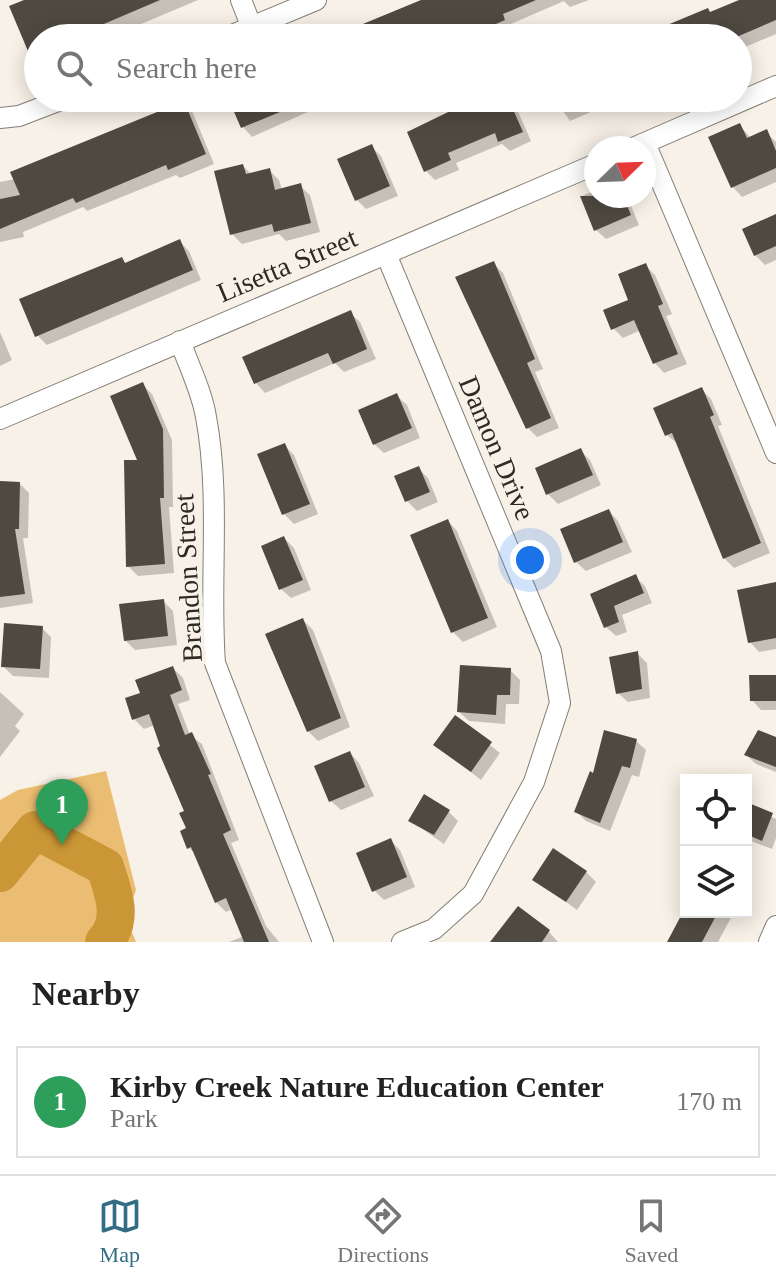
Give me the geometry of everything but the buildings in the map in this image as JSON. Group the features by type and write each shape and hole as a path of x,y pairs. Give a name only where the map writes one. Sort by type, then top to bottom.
{"street":[{"path":"241,0 250,24"},
{"path":"261,24 316,0"},
{"path":"752,96 776,86"},
{"path":"0,118 29,112"},
{"path":"656,138 716,112"},
{"name":"Lisetta Street","path":"0,419 584,169"},
{"path":"656,183 776,453"},
{"name":"Damon Drive","path":"386,254 551,651 560,703 534,782 473,894 434,929 402,942"},
{"name":"Brandon Street","path":"180,341 208,427 215,663 323,942"},
{"path":"769,942 776,926"}],"shaded area":[{"path":"106,771 136,890 126,917 136,942 0,942 0,800 18,790"}],"waterway":[{"path":"0,873 35,830 105,867 116,915 104,942"}],"place":[{"name":"Kirby Creek Nature Education Center","path":"62,845"}]}
